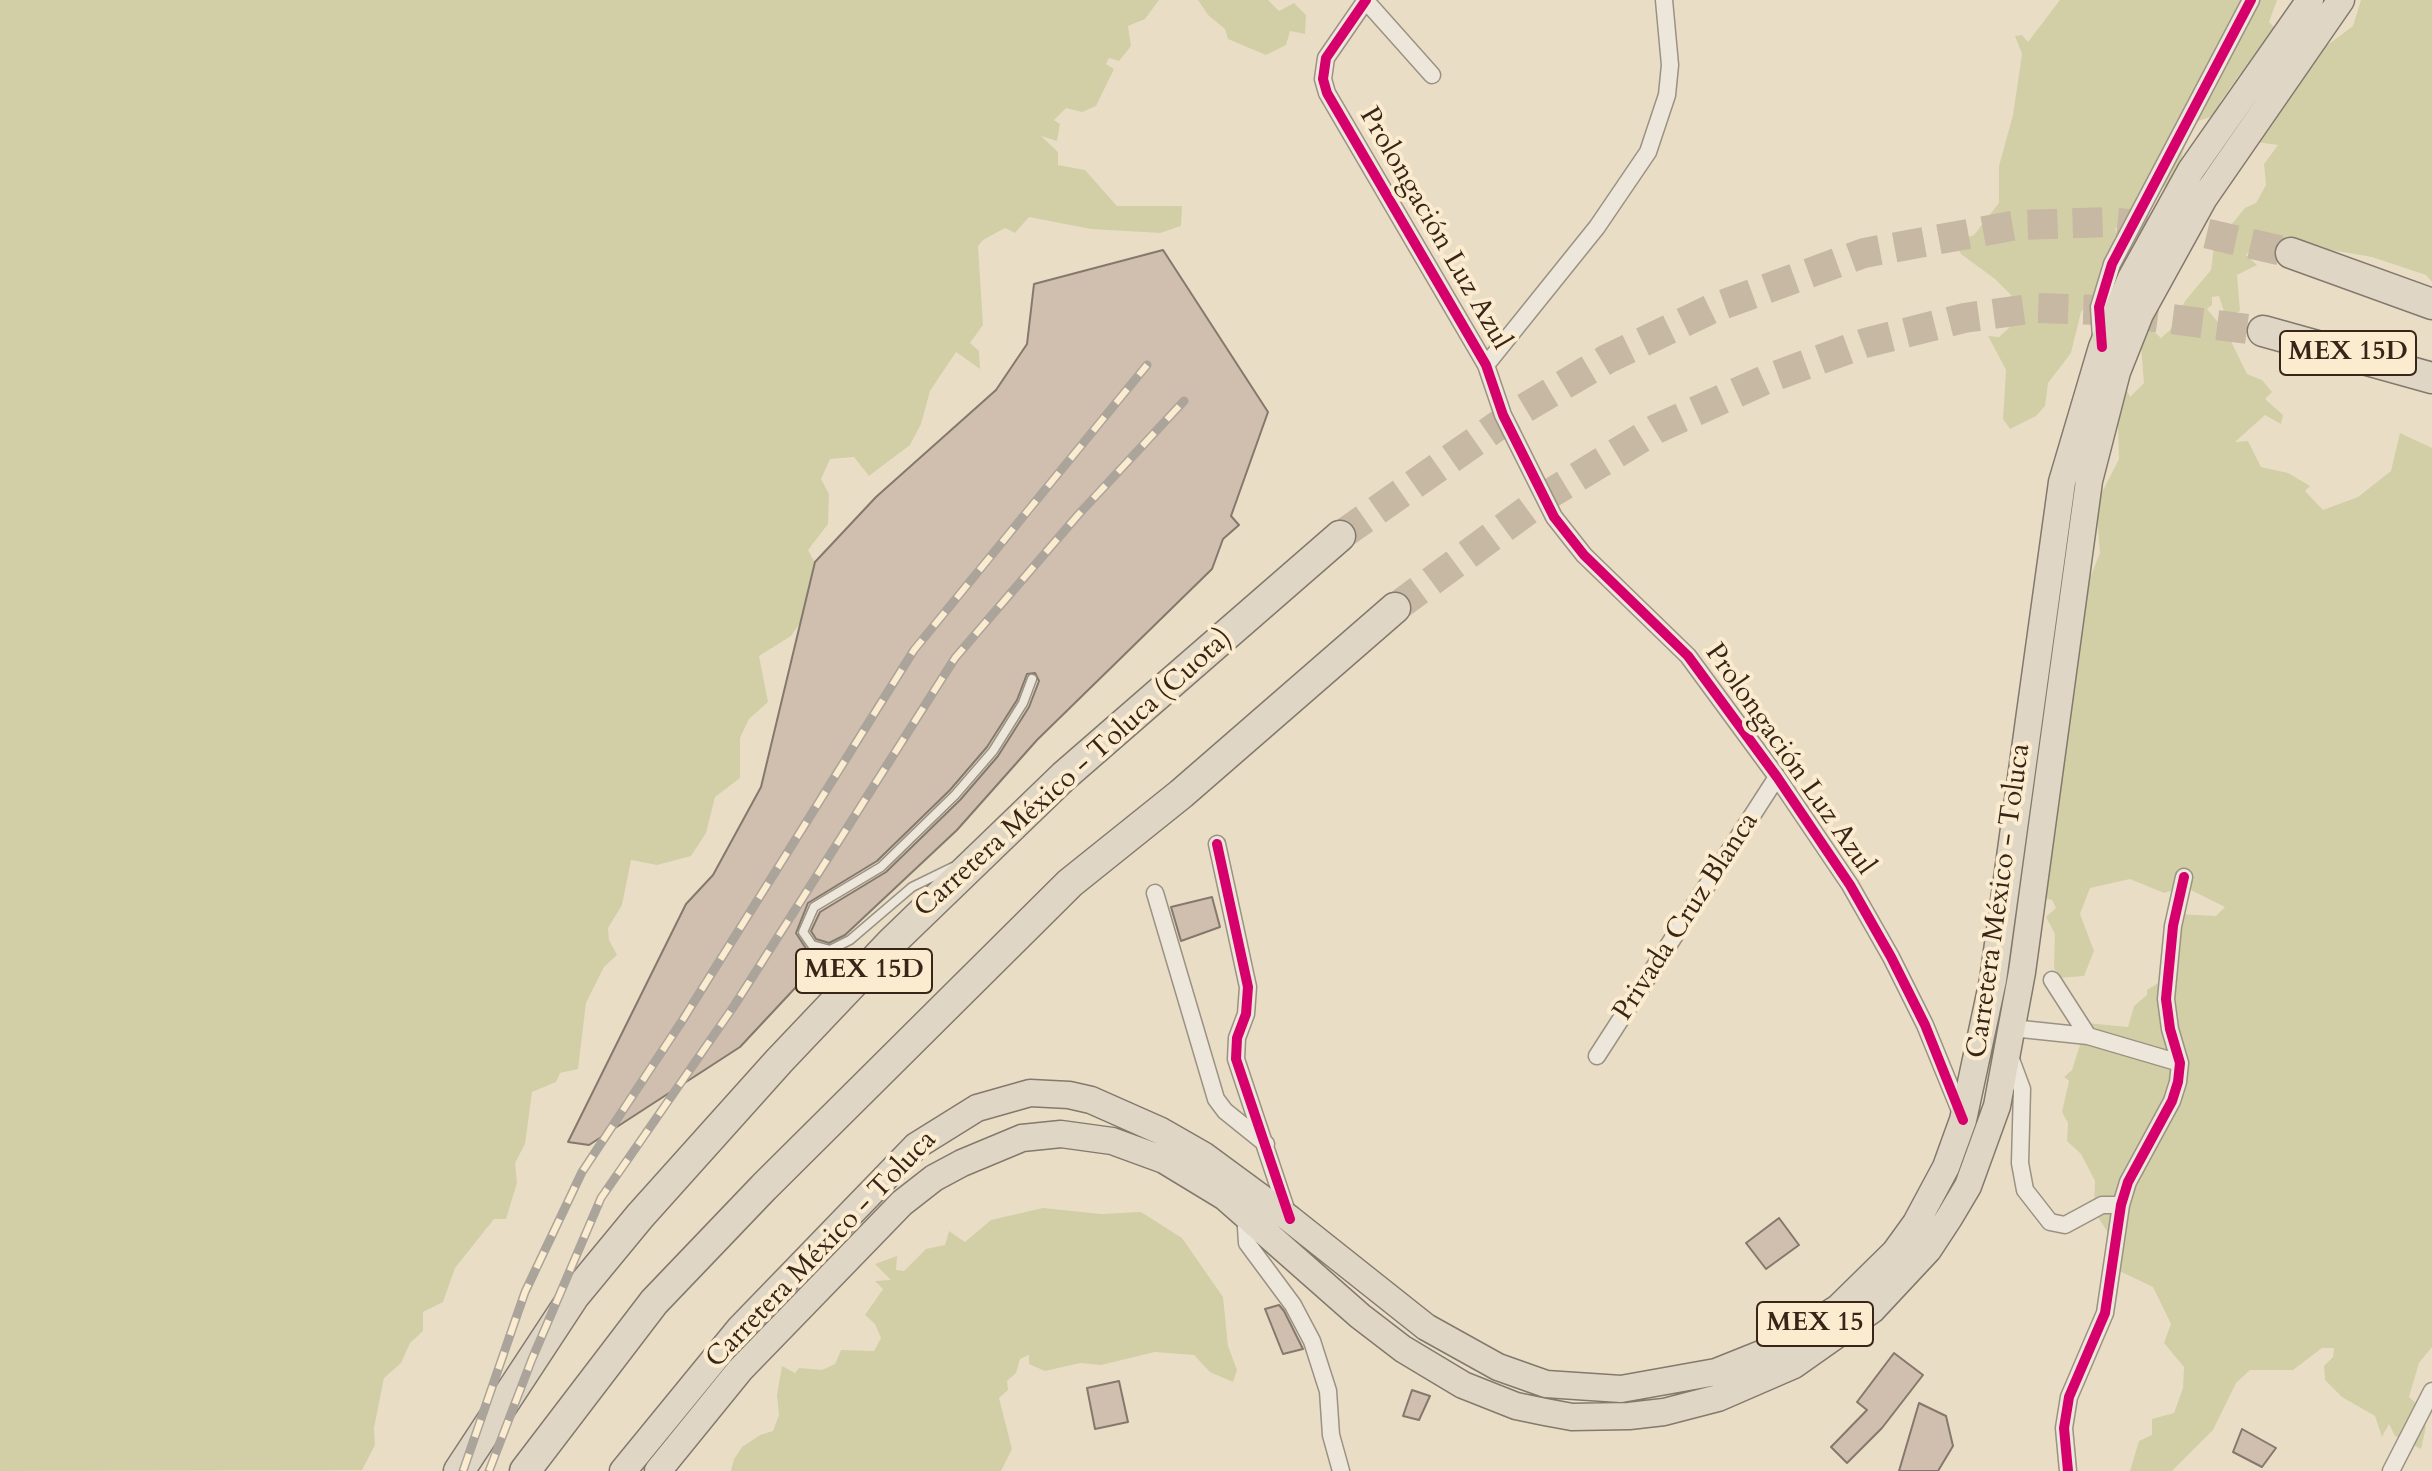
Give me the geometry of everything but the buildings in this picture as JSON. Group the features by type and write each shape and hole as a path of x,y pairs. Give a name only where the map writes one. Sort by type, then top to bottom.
{"highway":[{"name":"MEX 15D","path":"2291,253 2432,304"},
{"name":"MEX 15D","path":"2263,331 2432,378"},
{"name":"Carretera México - Toluca (Cuota)","path":"459,1471 574,1296 640,1216 891,943 1064,776 1340,536"},
{"name":"MEX 15D","path":"525,1471 654,1302 764,1187 1070,883 1181,794 1395,608"}],"main road":[{"name":"Carretera México - Toluca","path":"623,1471 740,1328 916,1146 977,1108 1030,1093 1069,1095 1091,1100 1138,1119 1203,1155 1290,1219 1395,1305 1517,1376 1598,1390 1643,1387 1734,1367 1801,1335 1838,1308 1895,1252 1916,1223 1946,1167 1963,1120 1993,980 2062,482 2102,347 2131,278 2191,170 2310,0"},
{"name":"Carretera México - Toluca","path":"658,1471 740,1370 902,1203 934,1178 990,1149 1022,1138 1061,1134 1112,1141 1164,1160 1245,1212 1360,1316 1403,1349 1463,1385 1516,1406 1572,1417 1664,1412 1718,1398 1794,1365 1844,1334 1902,1281 1928,1250 1968,1186 1990,1129 2010,1040 2086,496 2117,372 2140,314 2204,198 2341,0"}],"street":[{"path":"1366,0 1432,75"},
{"name":"Prolongación Luz Azul","path":"1366,0 1326,58 1323,79 1327,93 1486,365 1503,415 1554,517 1584,555 1688,656 1777,777 1850,885 1891,957 1925,1025 1963,1120"},
{"path":"1486,365 1597,227 1648,152 1667,95 1670,65 1664,0"},
{"path":"2102,347 2099,307 2112,264 2251,0"},
{"name":"Privada Cruz Blanca","path":"1597,1056 1777,777"},
{"path":"1217,844 1248,987 1246,1014 1237,1038 1236,1059 1290,1219"},
{"path":"2068,1471 2064,1428 2069,1397 2098,1335 2108,1301 2121,1205 2128,1182 2172,1101 2180,1063 2170,1029 2166,999 2173,926 2184,877"},
{"path":"1155,893 1216,1099 1225,1111 1267,1145"},
{"path":"2052,980 2088,1036"},
{"path":"2121,1205 2102,1205 2065,1225 2050,1222 2025,1190 2020,1163 2022,1089 2010,1040 2088,1036 2180,1063"},
{"path":"1245,1212 1247,1243 1293,1305 1312,1341 1328,1391 1331,1435 1341,1471"},
{"path":"2391,1471 2432,1391"}],"lane":[{"path":"986,851 912,887 850,940 830,950 812,945 803,932 814,907 881,867 955,795 993,751 1023,703 1032,679"}],"shaded area":[{"path":"0,0 1159,0 1145,19 1128,26 1131,46 1119,61 1109,58 1106,64 1114,69 1096,106 1082,112 1066,108 1054,120 1060,124 1057,141 1041,136 1058,152 1058,165 1085,170 1117,206 1182,206 1181,226 1160,233 1091,229 1029,217 1015,233 1005,228 983,240 978,246 983,325 970,343 979,351 980,369 956,352 930,391 921,424 910,445 869,476 854,457 830,459 821,479 829,494 828,524 808,550 821,574 820,594 791,636 759,656 768,702 749,719 740,738 740,778 715,797 706,833 691,856 657,865 631,860 622,905 608,928 609,940 617,955 604,967 586,1003 578,1069 560,1073 556,1082 532,1092 525,1144 515,1163 517,1183 506,1219 494,1219 455,1268 443,1302 423,1312 423,1331 410,1343 401,1363 384,1378 374,1428 375,1445 362,1470 0,1471"},
{"path":"1198,0 1268,0 1279,11 1294,3 1306,15 1305,34 1290,31 1286,45 1266,55 1228,39 1225,29 1208,15"},
{"path":"2060,0 2277,0 2269,22 2274,27 2220,102 2216,115 2192,123 2175,178 2115,229 2123,251 2101,265 2102,286 2081,312 2071,353 2048,383 2045,406 2036,416 2010,429 2003,419 2006,370 1988,336 1999,337 2009,328 2011,295 1961,254 1954,241 1974,235 1999,203 1999,166 2013,115 2022,54 2015,36 2022,35 2028,42"},
{"path":"2361,0 2432,0 2432,282 2426,275 2372,257 2261,238 2246,255 2257,265 2237,275 2240,311 2226,318 2219,296 2212,297 2212,305 2207,309 2227,333 2247,374 2262,380 2272,392 2265,399 2283,415 2281,424 2265,415 2235,442 2248,441 2261,467 2288,473 2310,486 2305,491 2323,510 2358,497 2391,471 2400,433 2432,448 2432,1347 2419,1363 2409,1397 2418,1405 2420,1421 2426,1427 2421,1449 2395,1436 2389,1424 2382,1437 2375,1416 2342,1397 2325,1380 2324,1366 2333,1357 2334,1348 2322,1348 2293,1370 2250,1370 2236,1383 2213,1430 2172,1471 2130,1471 2139,1441 2152,1435 2152,1419 2174,1413 2183,1388 2184,1367 2164,1343 2171,1324 2153,1287 2111,1267 2112,1239 2094,1211 2095,1181 2081,1154 2067,1141 2068,1123 2062,1112 2069,1081 2064,1077 2072,1070 2087,1023 2128,1027 2134,1006 2147,995 2147,990 2168,977 2178,914 2216,916 2225,907 2185,887 2164,893 2130,879 2090,888 2080,914 2094,951 2084,976 2059,978 2054,968 2055,934 2046,917 2056,908 2052,900 2039,897 2033,868 2010,838 2045,690 2053,682 2052,650 2063,645 2100,553 2096,504 2119,459 2117,392 2124,384 2130,397 2144,383 2141,347 2149,327 2161,338 2170,330 2185,301 2211,270 2216,230 2231,225 2245,208 2256,203 2266,185 2264,164 2278,145 2256,142 2317,53 2353,26"},
{"path":"1043,1208 1101,1214 1141,1212 1182,1238 1223,1297 1228,1346 1237,1370 1233,1382 1210,1372 1194,1355 1155,1352 1101,1365 1080,1363 1045,1371 1029,1364 1029,1355 1020,1359 1016,1373 1007,1381 1008,1390 999,1398 1012,1449 1001,1471 731,1471 742,1447 760,1435 773,1431 779,1415 777,1395 782,1366 795,1373 799,1368 822,1370 835,1364 841,1350 874,1351 881,1338 875,1324 865,1315 883,1289 875,1281 891,1280 875,1264 897,1256 896,1270 904,1271 926,1249 945,1245 949,1231 965,1242 991,1220"}],"tunnel":[{"path":"1340,536 1513,415 1607,359 1711,309 1864,253 2017,225 2108,222 2196,231 2291,253"},
{"path":"1395,608 1551,493 1656,429 1767,379 1865,343 1964,318 2036,308 2102,310 2263,331"}],"railway":[{"path":"463,1471 525,1292 582,1172 682,1021 914,650 1147,365"},
{"path":"489,1471 532,1359 601,1198 734,1006 955,658 1078,515 1184,401"}],"cycle path":[{"path":"1366,0 1326,58 1323,79 1327,93 1486,365 1503,415 1554,517 1584,555 1688,656 1777,777 1850,885 1891,957 1925,1025 1963,1120"},
{"path":"2102,347 2099,307 2112,264 2251,0"},
{"path":"1217,844 1248,987 1246,1014 1237,1038 1236,1059 1290,1219"},
{"path":"2068,1471 2064,1428 2069,1397 2105,1313 2121,1205 2128,1182 2172,1101 2178,1082 2180,1063 2170,1029 2166,999 2173,926 2184,877"}]}
